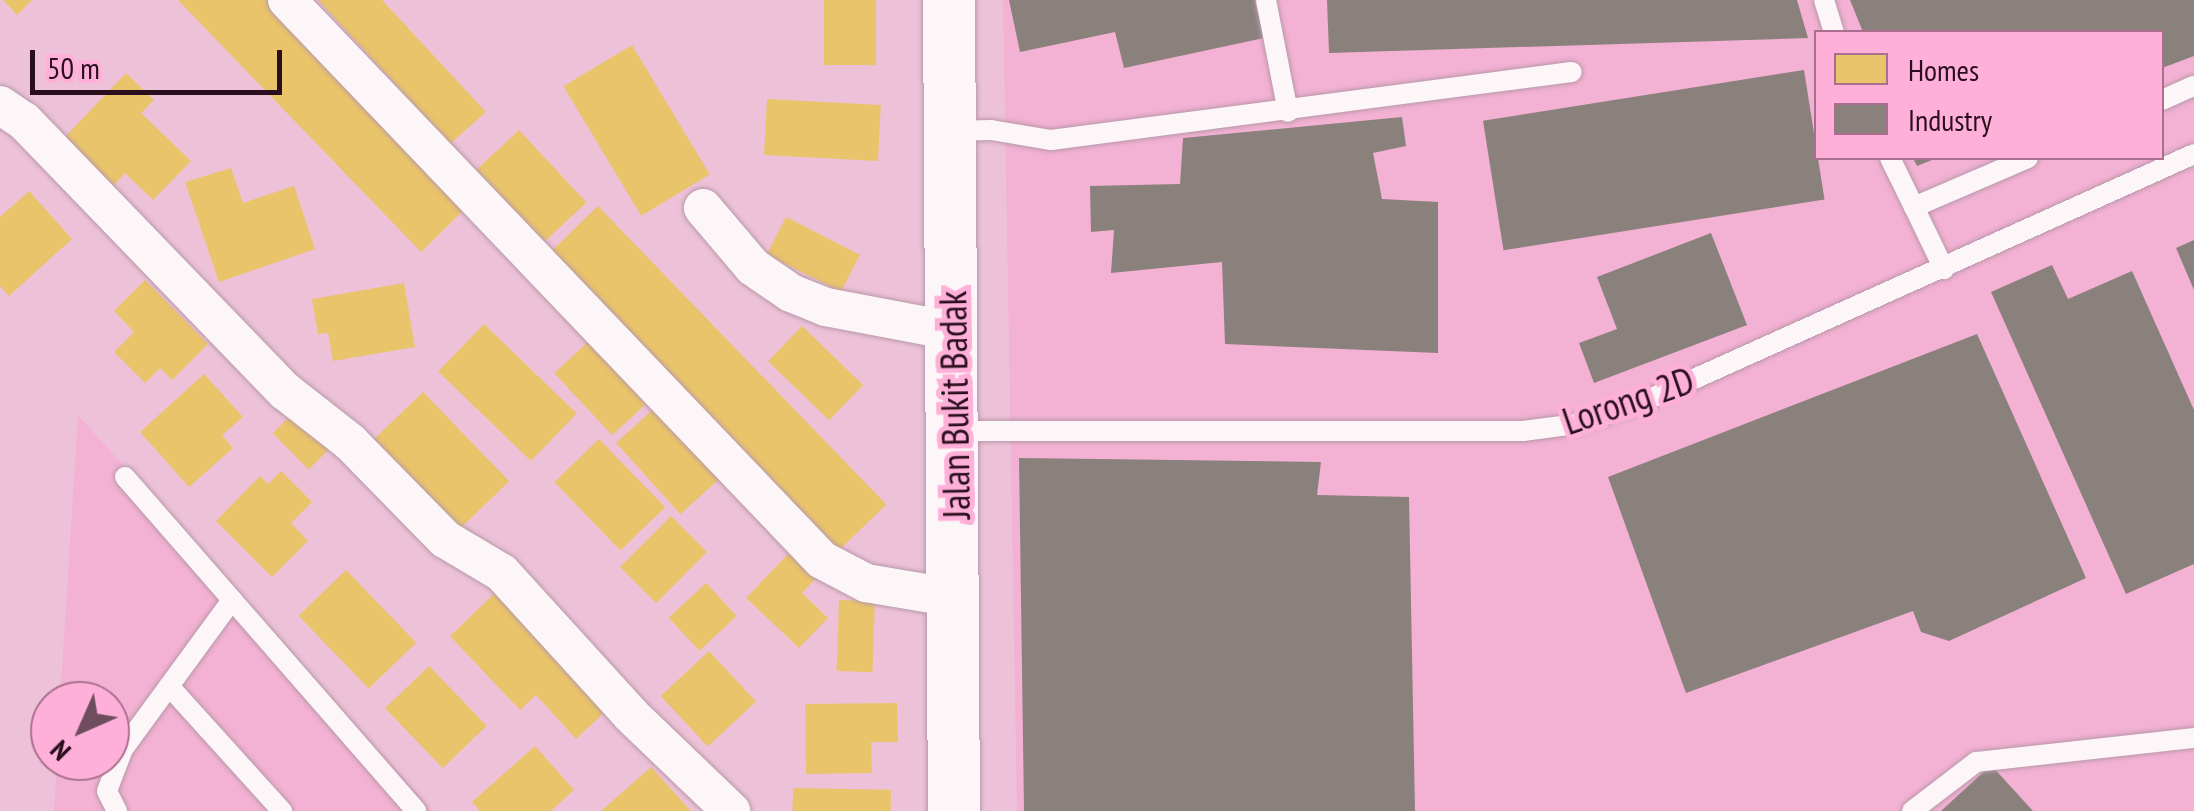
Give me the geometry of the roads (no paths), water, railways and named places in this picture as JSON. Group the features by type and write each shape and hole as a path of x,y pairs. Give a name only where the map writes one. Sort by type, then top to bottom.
{"main road":[{"name":"Jalan Bukit Badak","path":"952,2 954,811"}],"street":[{"path":"288,0 822,560 866,584 956,598"},
{"path":"0,105 24,121 285,391 350,442 445,539 502,574 631,715 731,811"},
{"path":"703,208 752,267 791,293 826,307 953,331"}],"lane":[{"path":"1266,0 1288,112"},
{"path":"1824,0 1833,30"},
{"path":"950,131 991,130 1051,140 1572,72"},
{"path":"2164,99 2194,86"},
{"name":"Lorong 2D","path":"955,432 1523,430 1576,424 1643,402 2194,154"},
{"path":"1891,160 1944,269"},
{"path":"1914,207 2023,160"},
{"path":"125,476 416,811"},
{"path":"117,811 108,801 114,769 232,600"},
{"path":"169,686 282,811"},
{"path":"1912,811 1976,762 2194,738"}]}
